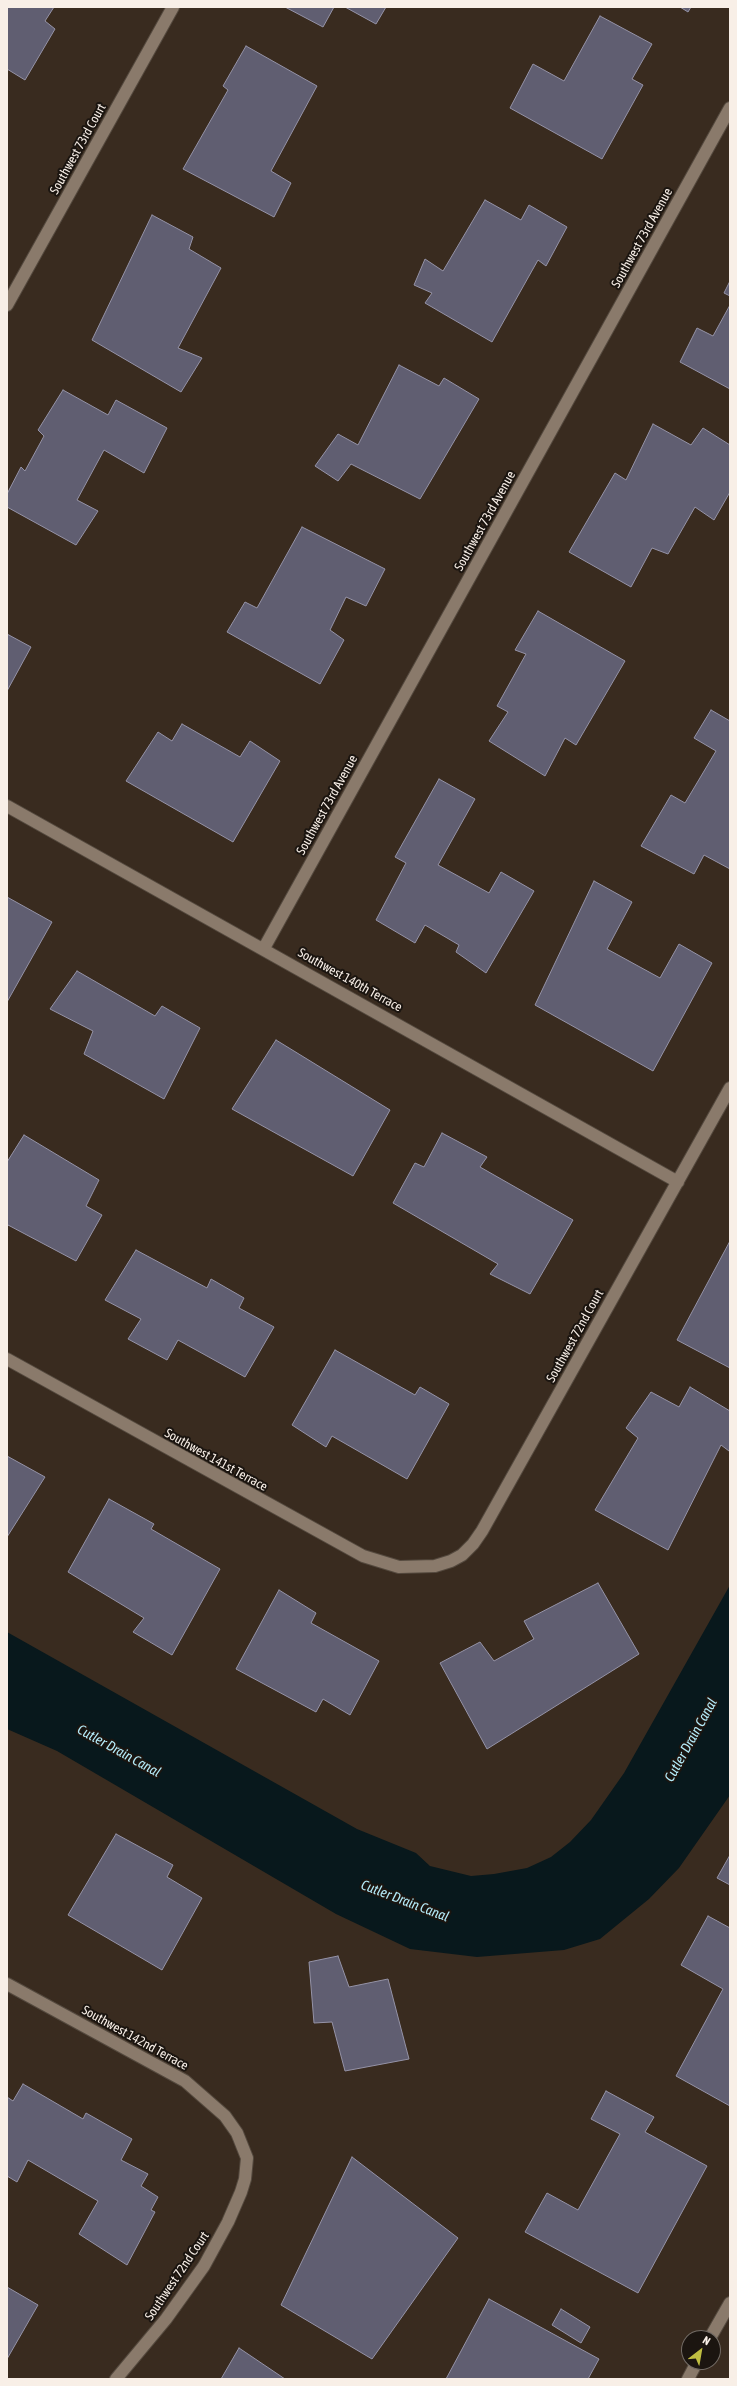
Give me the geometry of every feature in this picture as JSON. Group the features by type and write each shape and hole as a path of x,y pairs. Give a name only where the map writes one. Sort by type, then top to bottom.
{"street":[{"name":"Southwest 73rd Court","path":"7,305 173,7"},
{"name":"Southwest 73rd Avenue","path":"264,948 730,108"},
{"name":"Southwest 140th Terrace","path":"7,806 264,948 678,1182"},
{"name":"Southwest 72nd Court","path":"419,1568 451,1561 462,1555 473,1544 730,1088"},
{"name":"Southwest 141st Terrace","path":"7,1359 342,1547 382,1563 419,1568"},
{"name":"Southwest 142nd Terrace","path":"7,1984 185,2081 225,2116 237,2133"},
{"name":"Southwest 72nd Court","path":"116,2379 166,2319 204,2266 228,2222 245,2179 247,2158 237,2133"},
{"path":"715,2330 730,2303"},
{"path":"688,2379 693,2370"}],"water":[{"name":"Cutler Drain Canal","path":"730,1585 730,1795 679,1868 649,1899 600,1939 564,1950 477,1957 410,1949 336,1914 57,1751 7,1729 7,1632 357,1829 416,1853 430,1866 471,1876 494,1874 527,1868 551,1857 570,1842 591,1820 624,1773"}],"building":[{"path":"7,7 54,7 45,21 55,29 25,80 7,69"},
{"path":"285,7 334,7 323,27"},
{"path":"345,7 386,7 376,24"},
{"path":"680,7 691,7 688,12"},
{"path":"600,16 652,44 632,79 643,85 602,159 510,108 533,64 564,81"},
{"path":"246,46 317,86 271,171 291,183 274,217 183,169 228,90 223,86"},
{"path":"485,200 521,220 529,205 567,227 546,266 538,260 492,342 425,303 432,293 414,285 425,259 443,271"},
{"path":"152,215 193,237 189,249 221,268 178,348 202,358 181,392 92,340"},
{"path":"730,281 730,296 724,293"},
{"path":"730,305 730,389 680,362 697,328 713,336"},
{"path":"399,365 439,386 444,378 479,399 420,499 351,464 338,481 315,466 338,434 358,445"},
{"path":"63,390 108,415 116,400 167,428 144,473 104,450 77,500 98,511 76,545 7,507 7,494 21,467 25,471 44,436 38,430"},
{"path":"653,424 691,445 703,428 730,445 730,492 714,520 695,507 668,554 652,548 631,587 569,552 615,473 626,480"},
{"path":"302,527 385,569 366,606 346,597 330,630 344,640 320,684 227,632 245,602 257,608"},
{"path":"538,611 625,661 576,745 565,738 545,776 489,741 508,712 497,706 526,654 515,650"},
{"path":"7,634 31,647 7,691"},
{"path":"711,710 730,721 730,869 704,855 694,874 641,846 671,795 685,803 716,751 694,738"},
{"path":"182,724 240,757 250,741 280,761 233,842 126,781 158,732 172,741"},
{"path":"439,779 475,799 438,865 489,893 501,872 534,891 486,973 456,952 459,945 425,925 415,943 376,920 406,863 395,857"},
{"path":"594,881 632,902 607,949 660,978 679,944 712,963 653,1071 535,1005"},
{"path":"7,897 52,922 7,1002"},
{"path":"77,971 155,1016 162,1006 200,1028 164,1099 84,1054 93,1031 50,1009"},
{"path":"276,1040 390,1110 353,1176 232,1109"},
{"path":"442,1133 487,1157 480,1167 573,1220 530,1294 490,1274 498,1264 393,1203 415,1163 424,1167"},
{"path":"24,1135 99,1180 86,1206 102,1215 76,1261 8,1225 7,1227 7,1162"},
{"path":"730,1241 730,1368 677,1340"},
{"path":"136,1250 207,1288 211,1279 244,1298 239,1308 274,1327 245,1377 178,1340 167,1360 128,1339 141,1319 105,1300"},
{"path":"335,1350 415,1395 420,1387 449,1404 407,1479 332,1436 326,1447 292,1425"},
{"path":"690,1387 730,1411 730,1450 729,1451 721,1445 668,1550 595,1510 638,1438 626,1428 651,1392 679,1407"},
{"path":"7,1456 45,1477 7,1537"},
{"path":"109,1499 154,1524 151,1529 220,1569 172,1655 133,1632 144,1618 68,1572"},
{"path":"598,1583 639,1654 487,1749 440,1663 480,1642 494,1661 534,1639 524,1621"},
{"path":"279,1590 316,1613 311,1623 379,1661 350,1715 323,1699 316,1712 236,1669"},
{"path":"116,1834 173,1865 167,1877 202,1898 162,1970 68,1915"},
{"path":"730,1855 730,1885 717,1878"},
{"path":"708,1916 730,1928 730,2106 676,2076 723,1989 681,1965"},
{"path":"338,1956 349,1987 388,1979 409,2059 345,2071 332,2022 314,2023 309,1962"},
{"path":"23,2084 83,2119 86,2113 132,2139 121,2160 148,2174 141,2186 158,2197 151,2210 155,2212 127,2265 79,2234 98,2201 28,2160 17,2182 7,2176 7,2097 13,2101"},
{"path":"606,2091 654,2117 645,2132 707,2166 638,2293 525,2232 547,2193 578,2210 620,2134 591,2119"},
{"path":"352,2157 458,2238 372,2359 281,2305"},
{"path":"7,2287 38,2305 7,2359"},
{"path":"489,2299 599,2359 588,2379 446,2379"},
{"path":"561,2309 590,2327 581,2343 552,2325"},
{"path":"239,2348 285,2379 221,2379"}]}
